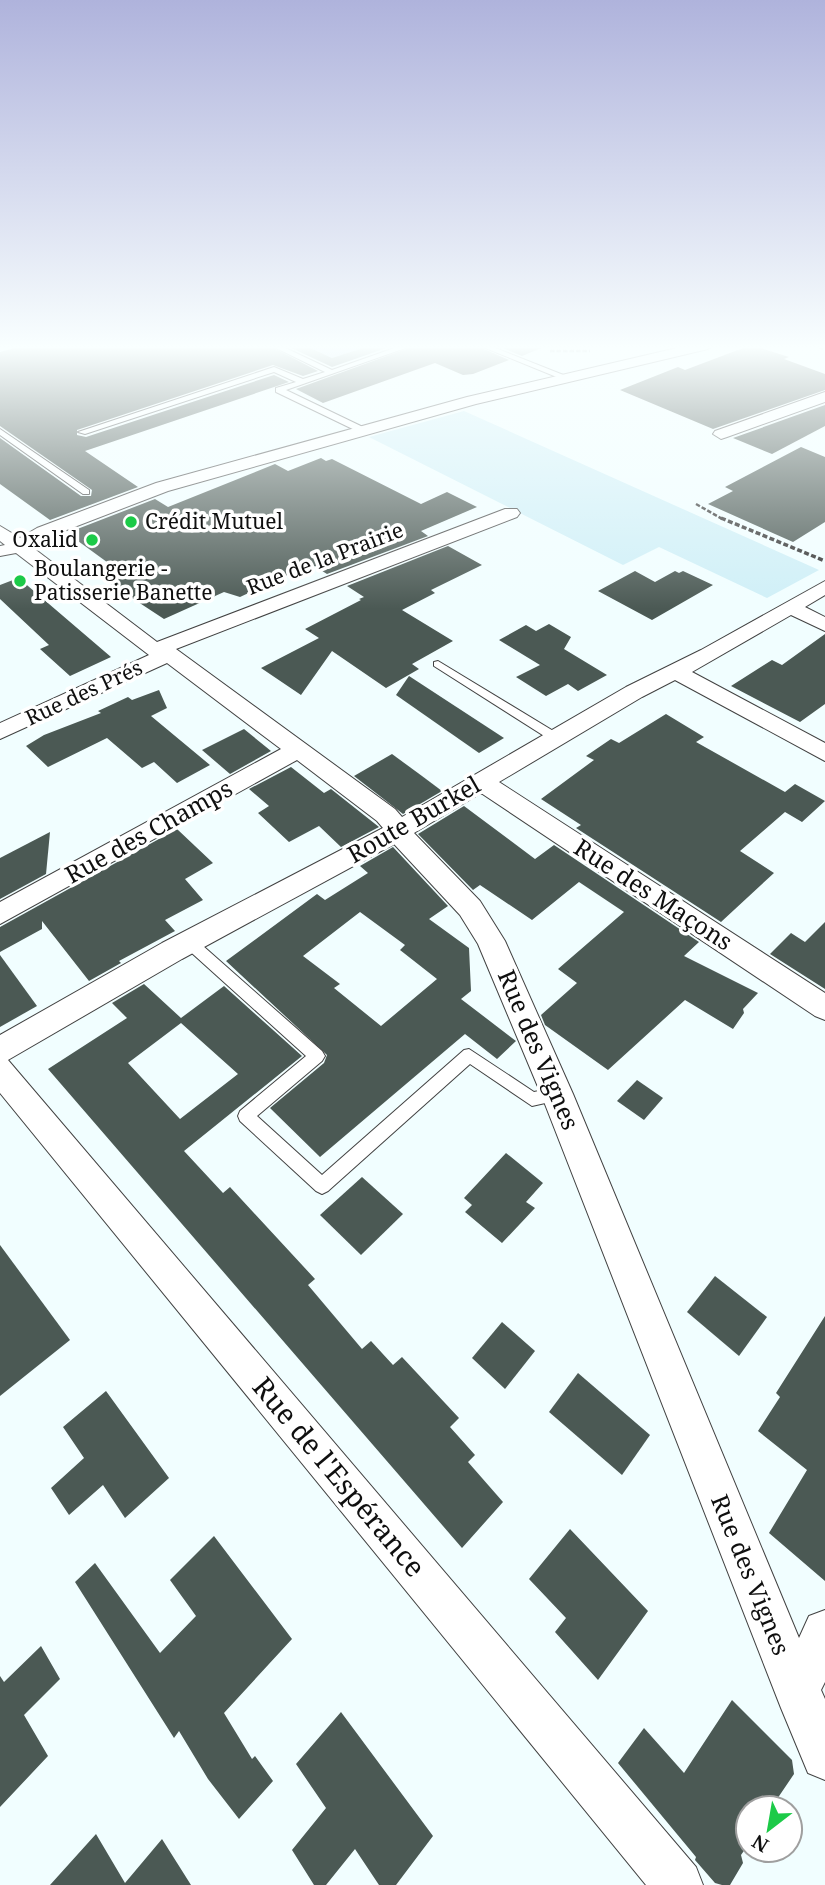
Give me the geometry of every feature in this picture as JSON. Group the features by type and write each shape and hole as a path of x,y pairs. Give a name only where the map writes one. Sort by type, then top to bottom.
{"street":[{"path":"10,549 44,532 162,487 357,433"},
{"name":"Rue de la Prairie","path":"162,652 511,513"},
{"name":"Rue des Vignes","path":"0,532 10,549 162,652 386,815 470,908 491,941 557,1094 825,1756"},
{"name":"Route Burkel","path":"0,1050 189,943 398,831 652,682 676,672 825,587"},
{"path":"790,607 825,625"},
{"name":"Rue des Prés","path":"0,732 162,652"},
{"path":"676,672 825,753"},
{"name":"Rue des Champs","path":"0,914 297,750"},
{"name":"Rue des Maçons","path":"481,782 825,1009"},
{"name":"Rue de l'Espérance","path":"0,1070 678,1885"},
{"path":"797,1692 825,1632"}],"lane":[{"path":"3,433 86,492"},
{"path":"438,664 556,738"},
{"path":"189,943 317,1056 246,1116 322,1186 469,1055 533,1098 557,1094"}],"path":[{"path":"696,504 736,526 825,561"}],"shaded area":[{"path":"384,433 513,433 819,570 767,598 659,547 623,565 369,437"}],"building":[{"path":"10,433 77,433 86,437 98,433 138,433 85,451 138,487 50,520 0,484 0,438 81,496 91,496 92,490"},
{"path":"747,433 812,433 772,454 733,438"},
{"path":"801,447 825,457 825,522 793,542 708,504 733,491 725,487"},
{"path":"321,458 326,461 332,459 421,504 447,492 477,507 421,531 428,536 327,574 311,564 240,597 224,592 164,619 94,573 111,565 67,533 155,499 168,507 275,464 288,471"},
{"path":"448,546 482,565 431,590 435,593 402,610 453,641 412,664 419,669 386,688 332,651 301,695 261,668 319,638 305,629 364,597 347,586"},
{"path":"635,571 655,582 675,571 683,571 713,585 652,620 598,591"},
{"path":"21,580 111,657 70,676 40,649 49,645 0,599 0,585"},
{"path":"549,624 571,637 564,649 607,675 578,691 568,684 546,696 516,677 540,665 499,640 526,625 536,631"},
{"path":"825,634 825,704 800,722 731,686 772,660 782,665"},
{"path":"409,676 504,738 479,753 396,695"},
{"path":"159,690 167,708 151,716 210,765 177,783 154,762 142,768 107,738 48,767 26,746 44,735 101,713 98,711 128,697 132,700"},
{"path":"666,714 704,737 696,742 785,792 795,784 825,801 802,822 785,812 740,851 774,873 721,922 576,828 581,825 541,799 594,760 586,756 611,739 619,743"},
{"path":"244,729 271,751 230,774 202,750"},
{"path":"392,754 442,791 403,814 354,776"},
{"path":"291,767 324,793 331,789 379,827 341,847 319,826 289,842 258,813 269,806 249,789"},
{"path":"464,806 535,859 554,845 699,942 684,956 758,993 743,1009 744,1013 733,1029 685,1000 608,1070 545,1025 541,1015 577,983 558,969 624,912 579,882 532,920 480,885 473,890 418,834"},
{"path":"177,829 213,863 185,879 203,900 165,920 175,931 119,961 121,963 89,981 42,921 42,929 0,952 0,927"},
{"path":"50,832 46,874 0,899 0,858"},
{"path":"393,847 448,906 429,919 469,948 471,991 461,999 516,1041 497,1059 465,1034 320,1157 270,1108 324,1063 327,1055 226,961 317,894 325,900 368,873 360,866","holes":["360,912 405,945 400,950 437,979 381,1026 334,988 340,984 303,956"]},
{"path":"825,922 825,989 770,954 791,933 805,942"},
{"path":"0,955 37,1006 0,1027"},
{"path":"144,984 181,1018 224,986 302,1056 184,1151 223,1193 230,1187 315,1279 308,1285 362,1349 371,1341 393,1365 402,1357 459,1418 450,1427 475,1455 468,1462 503,1502 462,1548 48,1069 127,1018 112,1003","holes":["181,1023 238,1074 180,1119 128,1063"]},
{"path":"637,1080 663,1098 644,1120 617,1101"},
{"path":"506,1153 543,1183 526,1202 535,1208 502,1243 465,1212 472,1205 464,1198"},
{"path":"362,1177 403,1214 361,1255 320,1215"},
{"path":"0,1245 70,1340 0,1396"},
{"path":"715,1276 767,1317 739,1356 687,1312"},
{"path":"825,1316 825,1581 769,1533 807,1470 758,1431 780,1397 776,1393"},
{"path":"502,1322 535,1351 505,1389 472,1358"},
{"path":"578,1373 650,1435 622,1475 549,1412"},
{"path":"106,1391 169,1478 125,1518 103,1485 69,1515 51,1488 84,1458 63,1427"},
{"path":"570,1529 648,1611 598,1680 555,1632 566,1618 529,1579"},
{"path":"214,1536 292,1639 224,1713 252,1759 255,1756 273,1781 239,1819 208,1779 179,1731 174,1738 75,1582 95,1563 160,1653 196,1616 170,1580"},
{"path":"41,1646 60,1679 24,1715 48,1756 0,1807 0,1676 4,1682"},
{"path":"732,1700 792,1760 794,1774 780,1794 734,1794 734,1864 742,1864 730,1885 715,1883 618,1763 644,1728 684,1773"},
{"path":"341,1712 433,1836 396,1885 379,1885 355,1849 326,1885 314,1885 292,1850 326,1808 296,1764"},
{"path":"96,1834 125,1883 162,1839 191,1885 50,1885"}],"place":[{"name":"Crédit Mutuel","path":"131,522"},
{"name":"Oxalid","path":"92,540"},
{"name":"Boulangerie - Patisserie Banette","path":"20,581"}]}
